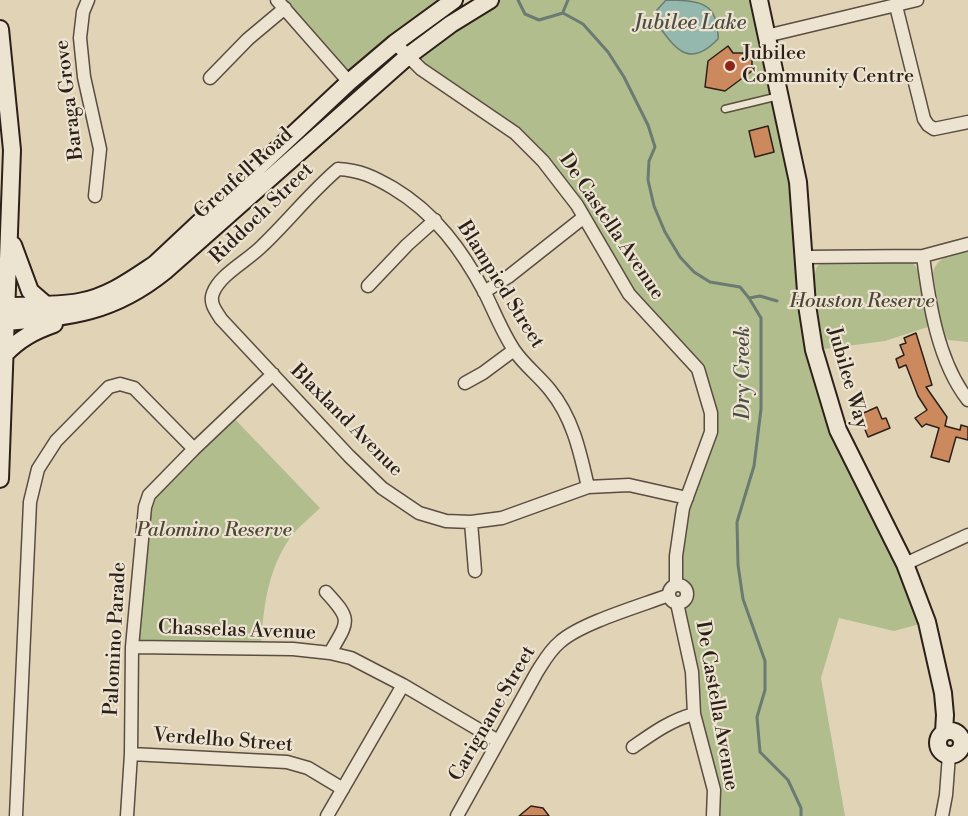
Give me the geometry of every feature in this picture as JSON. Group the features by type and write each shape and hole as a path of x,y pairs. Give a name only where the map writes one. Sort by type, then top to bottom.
{"main road":[{"name":"Grenfell Road","path":"4,314 45,304 78,303 97,297 118,288 154,264 349,82 395,43 454,0"},
{"name":"Grenfell Road","path":"4,314 60,318 110,305 134,294 165,272 408,56 451,24 490,0"},
{"name":"Jubilee Way","path":"759,0 798,182 807,304 814,350 838,430 905,564 927,622 943,693 945,715 957,742"},
{"path":"0,29 12,150 10,235 4,314 0,479"},
{"path":"10,235 26,283 33,295 45,304"},
{"path":"4,355 15,343 27,335 81,314"}],"street":[{"name":"Baraga Grove","path":"88,0 83,12 80,38 84,77 100,149 95,196"},
{"path":"766,36 917,0"},
{"path":"210,78 281,4 349,82"},
{"path":"896,6 924,119 934,129 968,122"},
{"name":"De Castella Avenue","path":"395,43 434,79 515,133 543,161 563,185 584,217 629,294 698,369 711,413 711,432 687,498 679,532 674,595 692,672 694,714 714,790 713,816"},
{"name":"Riddoch Street","path":"212,304 212,295 220,281 262,247 324,181 338,169 354,170"},
{"name":"Blampied Street","path":"354,170 368,173 410,198 435,220 456,244 514,350 551,391 564,411 575,434 588,487"},
{"path":"484,292 508,277 584,217"},
{"path":"368,286 407,245 435,220"},
{"path":"803,257 923,256 968,244"},
{"path":"923,256 934,324 948,364 968,400"},
{"name":"Blaxland Avenue","path":"212,304 221,319 349,456 382,488 419,513 446,521 471,522 502,518 588,487 629,485 687,498"},
{"path":"465,382 514,350"},
{"name":"Palomino Parade","path":"127,816 131,754 132,647 145,507 149,495 273,374"},
{"path":"16,816 30,502 38,469 56,441 67,429 109,387 120,384 134,388 194,449"},
{"path":"471,522 475,571"},
{"path":"905,564 968,535"},
{"path":"326,592 344,612 346,625 330,653"},
{"name":"Carignane Street","path":"457,816 537,672 560,641 598,622 674,595"},
{"name":"Chasselas Avenue","path":"132,647 293,649 351,658 403,685 498,741"},
{"path":"327,816 403,685"},
{"path":"633,747 668,723 694,714"},
{"path":"944,815 957,742"},
{"name":"Verdelho Street","path":"131,754 287,762 308,768 343,789"}],"lane":[{"path":"725,109 780,96"}],"green space":[{"path":"277,0 457,0 349,82"},
{"path":"491,0 759,0 803,257 838,430 927,622 894,631 839,618 821,678 845,816 713,816 694,714 679,585 683,508 711,432 698,369 642,310 587,222 515,133 408,56"},
{"path":"968,251 968,342 948,340 941,324 933,273 942,259"},
{"name":"Houston Reserve","path":"904,260 913,263 918,270 928,327 885,341 824,349 815,284 818,266 827,261"},
{"name":"Palomino Reserve","path":"230,414 320,508 293,534 276,564 265,605 261,649 132,647 145,507"}],"water":[{"name":"Jubilee Lake","path":"666,0 691,1 706,6 714,17 718,39 698,53 690,54 676,47 655,21 657,10"}],"building":[{"name":"Jubilee Community Centre","path":"728,46 733,53 752,53 752,71 725,91 705,87 708,61"},
{"path":"768,126 774,152 755,157 749,131"},
{"path":"916,333 932,385 926,387 947,417 945,426 960,430 961,425 968,427 968,440 956,437 949,462 931,457 939,428 926,424 922,427 915,418 927,410 918,396 906,365 899,368 896,359 904,355 900,345 906,343 904,338"},
{"path":"877,407 882,419 886,418 890,428 868,437 859,415"},
{"path":"531,806 543,808 549,816 519,816"}],"waterway":[{"name":"Dry Creek","path":"518,0 525,14 539,20 563,13 583,24 608,52 624,77 648,125 655,147 649,161 648,180 654,206 665,232 680,257 694,272 710,282 740,287 761,318 761,409 754,466 737,522 738,565 743,599 765,661 765,690 757,717 760,752 788,780 801,808 801,816"},
{"path":"563,12 568,0"},
{"path":"749,298 760,296 777,301"}],"place":[{"name":"Jubilee Community Centre","path":"730,66"}]}
